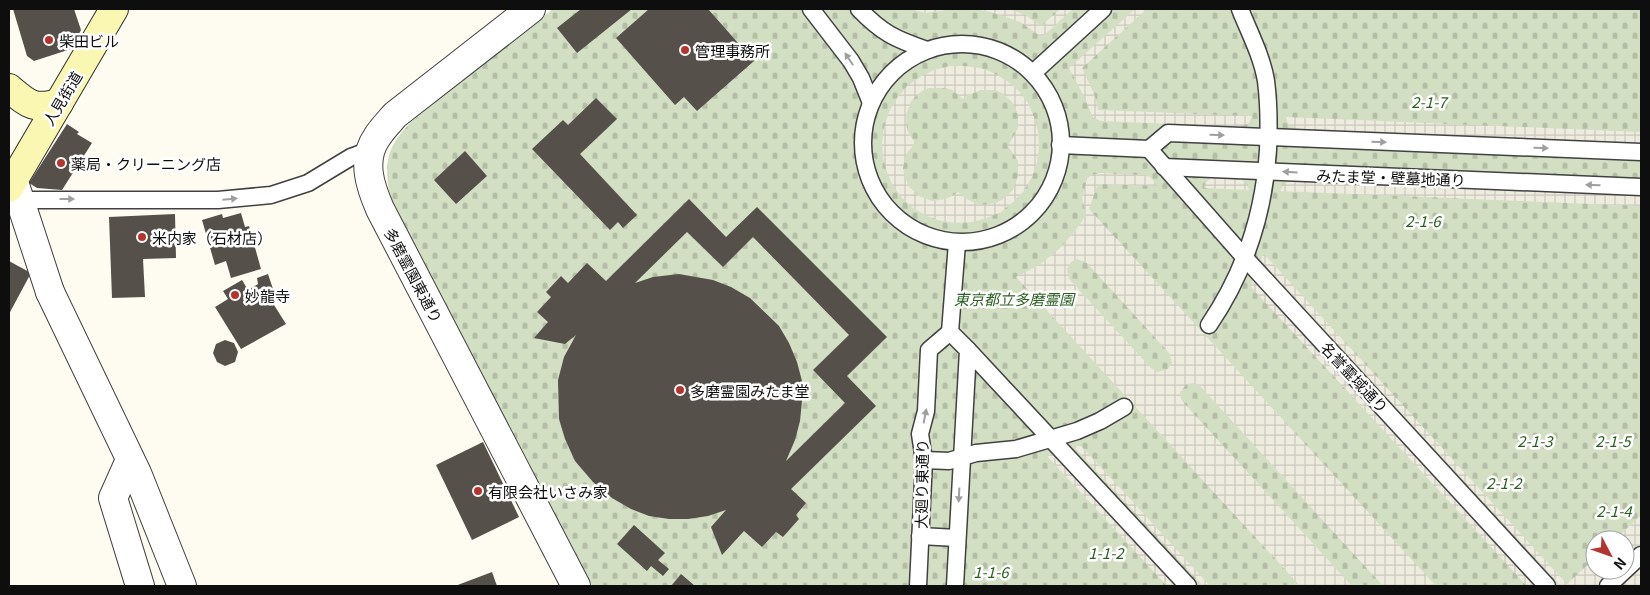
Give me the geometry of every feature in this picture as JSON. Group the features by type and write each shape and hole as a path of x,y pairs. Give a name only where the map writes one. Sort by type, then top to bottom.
{"main road":[{"name":"人見街道","path":"12,182 114,9"},
{"path":"9,88 33,105 43,107 59,103"}],"street":[{"name":"多磨霊園東通り","path":"531,9 395,115 377,136 370,150 368,168 371,188 380,209 576,586"},
{"path":"12,182 50,292 130,460 182,586"},
{"path":"130,460 113,498 140,586"}],"lane":[{"path":"811,9 851,61 861,78 870,103"},
{"path":"859,9 882,30 898,40 927,50"},
{"path":"1033,73 1103,9"},
{"path":"1209,325 1224,303 1245,258 1259,218 1267,171 1268,102 1265,79 1259,56 1240,9"},
{"path":"964,43 1002,52 1019,61 1033,73 1046,89 1055,107 1060,125 1060,145 1059,165 1053,183 1043,201 1030,216 1015,227 997,236 979,241 957,243 940,241 922,235 904,225 890,212 868,180 862,141 864,122 870,103 880,86 893,71 909,59 927,50 944,45 964,43"},
{"path":"1060,145 1149,149 1168,133 1641,152"},
{"path":"1149,149 1164,167"},
{"path":"12,182 218,200 271,195 308,183 351,157 370,150"},
{"name":"みたま堂・壁墓地通り","path":"1164,167 1641,187"},
{"name":"名誉霊域通り","path":"1164,167 1245,258 1547,586"},
{"path":"957,243 950,332 1188,586"},
{"name":"大廻り東通り","path":"918,586 924,460 920,434 926,411 929,350 950,332"},
{"path":"955,586 968,350"},
{"path":"924,460 949,461 976,454 1016,449 1052,439 1100,421 1124,407"},
{"path":"920,536 957,538"},
{"path":"1608,586 1641,556"}],"green space":[{"name":"東京都立多磨霊園","path":"553,9 1641,9 1641,586 589,586 391,203 387,178 388,158 396,140 412,121"}],"shaded area":[{"path":"908,9 953,9 926,13"},
{"path":"975,9 1010,9 1025,15 1041,26 1060,9 1073,9 1042,37 1020,22"},
{"path":"1135,9 1147,9 1082,68 1095,96 1098,110 1252,116 1249,123 1240,127 1101,121 1093,118 1069,68"},
{"path":"950,66 965,66 980,68 994,73 1019,91 1028,103 1034,117 1038,131 1039,147 1032,177 1024,191 1013,202 1001,212 987,218 972,222 956,223 941,221 927,216 913,208 902,198 893,186 887,172 883,158 882,143 884,127 889,112 907,86 934,70","holes":["929,88 952,90 963,99 981,90 995,90 1002,93 1012,102 1018,114 1018,128 1008,146 1018,161 1018,176 1013,190 1002,200 980,205 966,199 958,192 946,199 932,201 919,196 909,187 903,168 906,154 915,143 907,130 906,115 911,101 922,91"]},
{"path":"1286,117 1641,132 1641,143 1297,129 1288,124"},
{"path":"1100,173 1144,175 1150,177 1158,186 1098,184 1089,209 1436,586 1383,586 1200,386 1194,383 1187,384 1180,392 1183,402 1352,586 1300,586 1016,277 1039,265 1059,249 1076,230 1086,215 1082,198 1087,179 1091,175","holes":["1077,259 1087,263 1169,353 1172,363 1168,369 1158,372 1152,369 1069,279 1067,269 1071,262"]},
{"path":"1211,178 1242,180 1247,184 1249,190 1204,188 1205,183"},
{"path":"1291,181 1641,195 1641,206 1280,191 1284,183"},
{"path":"1263,253 1567,584 1585,567 1585,580 1602,580 1596,586 1561,586 1261,260"},
{"path":"1253,280 1534,586 1527,586 1251,287"},
{"path":"1080,445 1210,586 1203,586 1074,447"},
{"path":"1053,454 1175,586 1167,586 1047,456"},
{"path":"1641,515 1641,544 1635,550 1635,530 1625,530"},
{"path":"1641,566 1641,586 1619,586 1626,580 1635,580 1635,571"}],"building":[{"name":"柴田ビル","path":"13,9 74,9 81,30 71,49 34,61 27,56"},
{"path":"581,9 632,9 577,53 557,28"},
{"name":"管理事務所","path":"649,9 708,9 754,61 697,111 684,97 675,105 616,38"},
{"path":"596,98 617,119 580,154 637,215 623,228 618,222 610,230 532,149 563,120 568,125"},
{"name":"薬局・クリーニング店","path":"67,124 79,132 77,134 92,143 62,190 37,188 29,183"},
{"path":"465,151 487,176 456,204 434,180"},
{"name":"多磨霊園みたま堂","path":"689,199 726,237 757,207 887,337 847,376 876,406 791,489 806,503 796,515 799,519 783,537 776,532 762,547 744,531 722,555 711,527 726,510 708,516 688,519 649,516 631,509 612,498 593,482 575,461 565,439 559,419 558,380 564,357 576,335 565,344 534,338 548,322 537,312 551,297 546,292 561,276 568,283 587,263 606,281","holes":["687,232 723,267 753,237 849,335 813,370 845,403 786,461 795,440 800,421 802,381 797,362 779,326 750,298 731,287 713,280 679,274 653,277 635,283"]},
{"path":"241,213 245,227 249,226 261,269 231,278 226,261 215,265 202,220 222,214 223,218"},
{"name":"米内家（石材店）","path":"175,214 176,258 143,259 145,297 112,298 109,217"},
{"path":"9,261 31,273 9,314"},
{"path":"268,274 274,292 269,297 286,324 241,349 215,307 228,299 223,291 242,280 248,290 258,284 257,278"},
{"path":"225,340 234,343 238,352 235,362 225,366 217,362 213,353 216,344"},
{"name":"有限会社いさみ家","path":"483,442 519,517 472,540 436,465"},
{"path":"634,525 665,553 658,560 669,569 663,576 651,566 647,571 617,544"},
{"path":"492,572 497,586 455,586"},
{"path":"681,574 695,586 671,586"}],"place":[{"name":"柴田ビル","path":"49,40"},
{"name":"管理事務所","path":"685,50"},
{"name":"薬局・クリーニング店","path":"61,163"},
{"name":"米内家（石材店）","path":"142,237"},
{"name":"妙龍寺","path":"235,295"},
{"name":"多磨霊園みたま堂","path":"680,390"},
{"name":"有限会社いさみ家","path":"478,491"}],"park label":[{"name":"2-1-7","path":"1429,101"},
{"name":"2-1-6","path":"1423,220"},
{"name":"2-1-3","path":"1535,440"},
{"name":"2-1-5","path":"1613,440"},
{"name":"2-1-2","path":"1504,482"},
{"name":"2-1-4","path":"1614,510"},
{"name":"1-1-2","path":"1106,552"},
{"name":"1-1-6","path":"991,571"}]}
